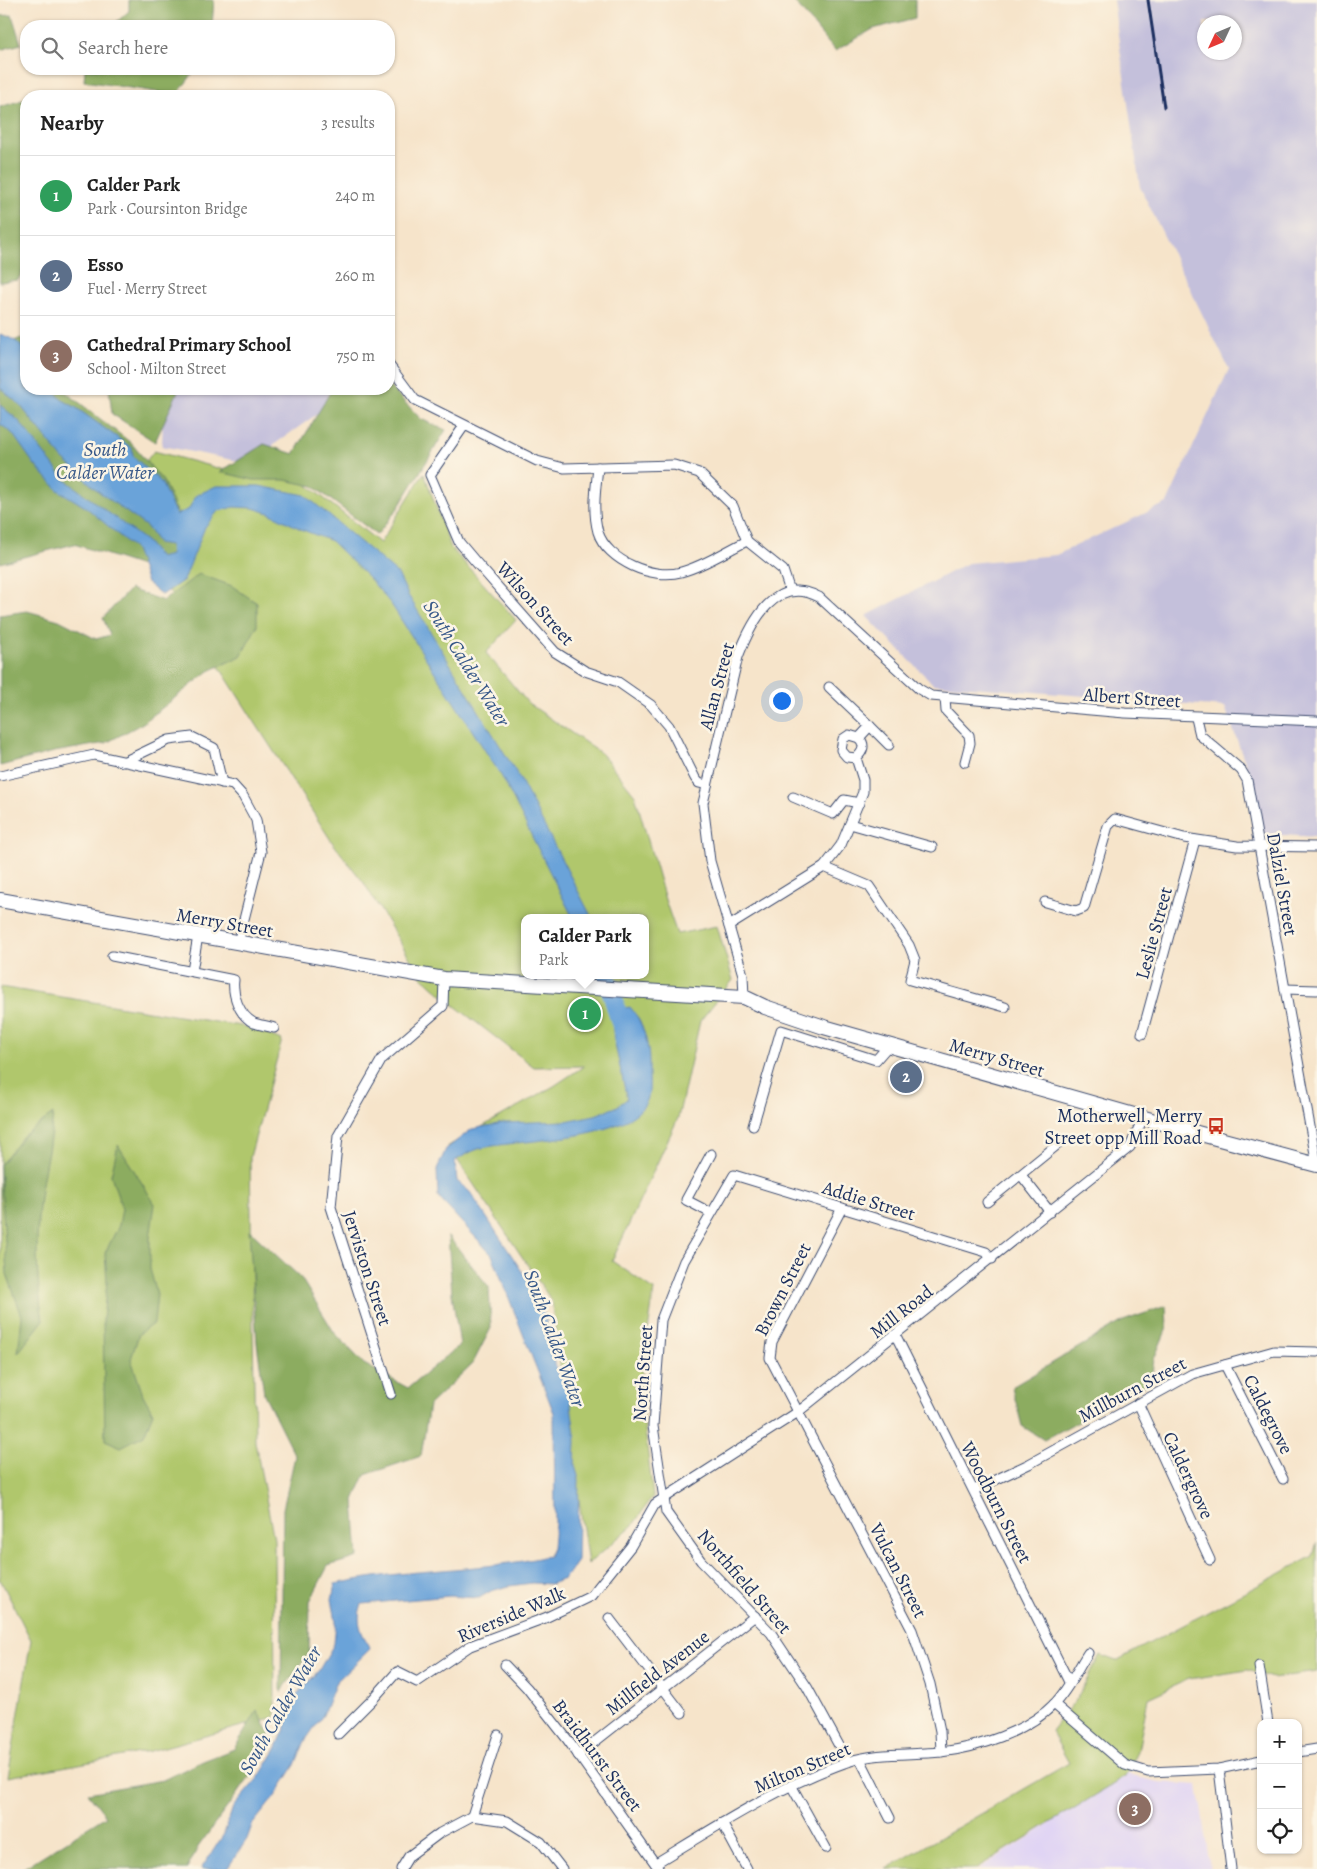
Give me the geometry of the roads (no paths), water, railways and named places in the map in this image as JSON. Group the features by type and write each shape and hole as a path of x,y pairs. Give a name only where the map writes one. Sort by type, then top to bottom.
{"main road":[{"name":"Merry Street","path":"0,900 444,979 744,997 765,1007 816,1024 1144,1118 1317,1165"}],"street":[{"path":"395,373 415,400 464,426 538,461 564,468 674,465 699,473 733,506 747,541 783,570 790,591 805,591 819,597 919,688 931,696 945,698 946,711 969,735 970,742 965,762"},
{"name":"Wilson Street","path":"464,426 430,475 459,542 555,652 584,671 618,682 651,705 669,726 695,778 699,783 707,785"},
{"path":"598,467 594,500 599,534 618,557 640,570 668,575 683,572 747,541"},
{"name":"Allan Street","path":"744,997 742,975 710,861 703,803 738,657 745,639 767,604 778,596 790,591"},
{"path":"829,687 889,744"},
{"name":"Albert Street","path":"945,698 1196,718 1317,721"},
{"name":"Dalziel Street","path":"1196,718 1200,735 1241,770 1247,780 1317,1165"},
{"path":"859,738 870,726"},
{"path":"849,735 859,738 863,747 856,758 847,757 842,753 840,746 843,739 849,735"},
{"path":"123,762 168,740 192,737 214,748 222,783"},
{"path":"0,776 94,755 232,785 243,796 256,820 261,852 238,943"},
{"path":"728,926 824,867 841,845 863,792 863,780 856,758"},
{"path":"793,797 832,814 844,800 859,803"},
{"path":"1045,902 1076,911 1084,908 1108,826 1116,819 1195,840 1237,846 1317,847"},
{"path":"850,824 932,847"},
{"name":"Leslie Street","path":"1142,1034 1195,840"},
{"path":"824,867 869,886 909,945 915,960 910,980 1006,1007"},
{"path":"192,971 198,936"},
{"path":"112,956 234,980 234,995 243,1012 254,1022 274,1028"},
{"name":"Jerviston Street","path":"391,1394 331,1207 338,1136 382,1060 443,1006 444,979"},
{"path":"1285,989 1317,990"},
{"path":"753,1126 781,1030 876,1060 889,1045"},
{"name":"Mill Road","path":"655,1504 798,1412 896,1336 1130,1147 1144,1118"},
{"path":"987,1202 1058,1145"},
{"path":"711,1154 686,1200 711,1214"},
{"name":"North Street","path":"664,1499 653,1426 661,1320 684,1261 734,1175"},
{"name":"Addie Street","path":"734,1175 986,1252 992,1259"},
{"path":"1021,1175 1050,1212"},
{"name":"Brown Street","path":"798,1412 771,1363 770,1347 842,1208"},
{"name":"Woodburn Street","path":"896,1336 1070,1682"},
{"name":"Millburn Street","path":"974,1490 1029,1464 1192,1374 1274,1352 1317,1352"},
{"name":"Caldegrove","path":"1225,1365 1283,1479"},
{"name":"Caldergrove","path":"1138,1403 1210,1560"},
{"name":"Vulcan Street","path":"798,1412 912,1630 930,1684 940,1731 942,1752"},
{"name":"Northfield Street","path":"664,1499 666,1512 701,1561 771,1633 807,1687 848,1762"},
{"name":"Riverside Walk","path":"338,1734 397,1672 416,1682 470,1646 545,1618 591,1596 631,1546 655,1504"},
{"name":"Millfield Avenue","path":"578,1754 755,1616"},
{"path":"609,1618 682,1714"},
{"name":"Milton Street","path":"658,1866 722,1823 791,1786 848,1762 878,1755 942,1752 996,1738 1030,1721 1054,1704 1088,1653"},
{"name":"Braidhurst Street","path":"505,1665 527,1688 578,1754 658,1866"},
{"path":"1259,1666 1267,1719"},
{"path":"1054,1704 1125,1765 1148,1772 1219,1769 1257,1761"},
{"path":"472,1816 498,1735"},
{"path":"1302,1751 1317,1749"},
{"path":"860,1759 890,1818"},
{"path":"1219,1769 1231,1869"},
{"path":"791,1786 826,1848"},
{"path":"401,1869 409,1856 440,1833 472,1816 507,1821 541,1842 562,1869"},
{"path":"722,1823 747,1869"}],"water":[{"name":"South Calder Water","path":"0,334 11,338 20,345 20,395 58,395 132,448 133,456 161,482 176,515 189,509 195,496 216,486 259,486 305,495 398,574 408,595 519,777 590,914 571,914 502,777 391,604 370,579 331,541 269,513 253,508 234,507 218,511 205,527 184,580 162,595 147,583 135,549 87,508 58,490 34,464 12,433 0,424 0,405 18,420 64,479 147,542 160,558 171,555 170,545 158,543 147,527 98,491 62,458 20,405 0,388"},
{"name":"South Calder Water","path":"630,1007 643,1029 649,1054 649,1095 638,1112 621,1123 599,1130 574,1136 482,1148 455,1161 457,1181 470,1192 529,1282 545,1316 557,1372 568,1384 576,1441 575,1466 579,1479 577,1561 564,1579 551,1584 532,1583 509,1586 491,1591 479,1598 450,1596 362,1604 359,1622 370,1649 336,1682 323,1715 305,1741 295,1765 276,1795 252,1825 247,1839 227,1869 201,1869 224,1834 233,1807 259,1777 276,1749 287,1724 290,1703 319,1670 334,1644 336,1621 332,1599 335,1584 388,1575 496,1565 549,1556 553,1547 555,1524 554,1413 492,1255 438,1197 437,1169 446,1149 472,1129 503,1123 566,1121 595,1115 616,1107 627,1099 614,1040 611,1011"}],"waterway":[{"name":"South Calder Water","path":"607,979 624,1034"}],"railway":[{"path":"1148,0 1164,107"}],"place":[{"name":"Calder Park","path":"585,1014"},
{"name":"Esso","path":"906,1077"},
{"name":"Motherwell, Merry Street opp Mill Road","path":"1216,1126"},
{"name":"Cathedral Primary School","path":"1135,1809"}]}
